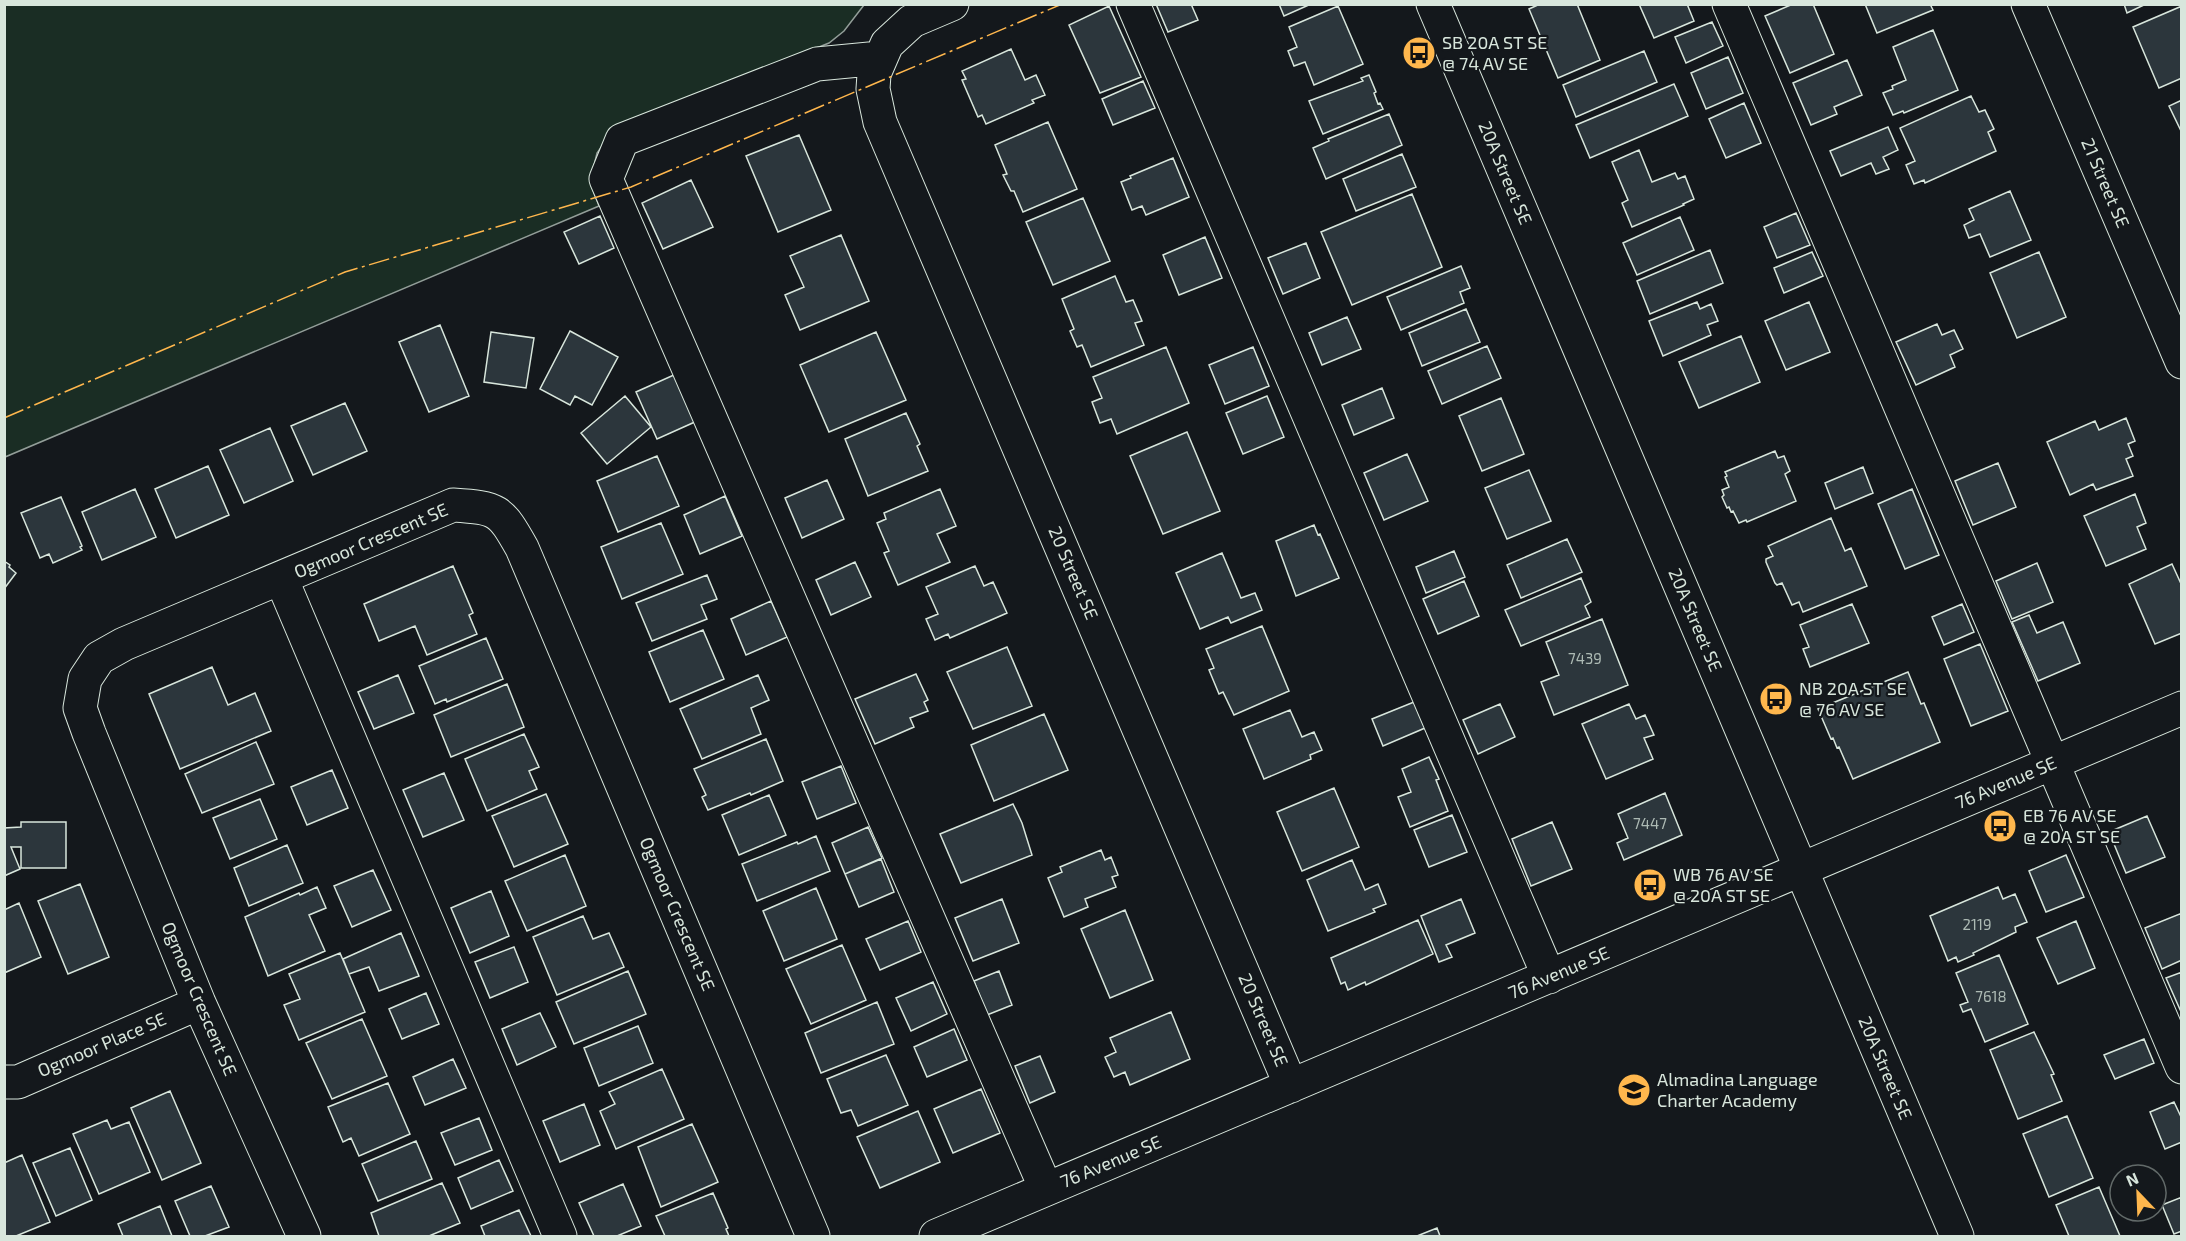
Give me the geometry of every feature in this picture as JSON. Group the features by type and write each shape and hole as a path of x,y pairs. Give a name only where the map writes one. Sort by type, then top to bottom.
{"street":[{"path":"951,4 912,21 887,44 880,58 817,64 622,140 606,179 1046,1189"},
{"path":"1133,4 1549,977"},
{"name":"20A Street SE","path":"1433,4 1957,1236"},
{"path":"1729,4 2181,1067"},
{"name":"21 Street SE","path":"2028,4 2181,362"},
{"name":"20 Street SE","path":"880,58 874,74 873,88 880,122 1291,1086"},
{"name":"Ogmoor Crescent SE","path":"296,1234 199,1004 89,733 80,708 85,679 99,658 124,644 453,505 485,507 506,519 522,548 813,1236"},
{"path":"281,578 560,1236"},
{"name":"76 Avenue SE","path":"936,1236 2181,708"},
{"name":"Ogmoor Place SE","path":"4,1082 18,1082 199,1004"}],"green space":[{"path":"5,5 864,5 844,31 829,43 614,129 597,153 590,182 599,206 5,457"}],"building":[{"path":"1156,4 1191,4 1198,20 1168,32"},
{"path":"1279,4 1311,4 1284,16"},
{"path":"1540,4 1577,4 1600,60 1558,78 1529,9"},
{"path":"1639,4 1687,4 1694,21 1654,38"},
{"path":"1793,4 1813,4 1834,54 1790,73 1765,16"},
{"path":"1865,4 1930,4 1933,10 1877,33"},
{"path":"2124,4 2146,4 2127,13"},
{"path":"1109,6 1141,77 1100,93 1069,25"},
{"path":"1338,6 1363,64 1314,85 1305,62 1294,66 1288,51 1297,47 1289,27"},
{"path":"2182,6 2182,78 2159,88 2133,27"},
{"path":"1712,22 1723,46 1686,63 1675,37"},
{"path":"1933,30 1958,90 1904,113 1903,111 1893,115 1883,93 1906,80 1893,47"},
{"path":"1011,49 1025,80 1036,75 1045,95 1032,100 1034,103 986,124 982,115 978,117 962,80 966,79 962,71"},
{"path":"1644,51 1657,82 1576,117 1563,85"},
{"path":"1728,57 1743,93 1706,109 1691,73"},
{"path":"1847,60 1862,95 1834,107 1837,114 1811,125 1793,83"},
{"path":"1369,75 1378,104 1380,103 1383,109 1323,134 1309,101 1363,81 1361,78"},
{"path":"1143,81 1155,108 1113,125 1102,99"},
{"path":"1674,84 1688,116 1590,158 1576,125"},
{"path":"1971,96 1979,112 1985,110 1994,129 1988,132 1996,151 1925,183 1924,180 1914,184 1906,165 1915,161 1900,128"},
{"path":"2182,100 2182,133 2169,106"},
{"path":"1744,103 1761,143 1726,158 1709,119"},
{"path":"1389,114 1402,145 1326,179 1313,148 1329,141 1328,139"},
{"path":"1048,122 1077,189 1023,212 1014,191 1011,191 1003,175 1007,174 995,145"},
{"path":"1888,127 1898,150 1883,157 1889,169 1876,174 1871,163 1841,176 1830,151"},
{"path":"799,135 831,210 778,232 746,156"},
{"path":"1639,150 1652,182 1675,173 1678,179 1685,176 1694,199 1632,227 1622,203 1628,200 1612,162"},
{"path":"1402,154 1416,187 1356,211 1343,179"},
{"path":"1173,158 1189,197 1146,215 1142,206 1132,210 1121,182"},
{"path":"691,180 713,227 663,249 642,203"},
{"path":"2010,191 2031,240 1990,257 1980,234 1969,238 1964,225 1974,220 1969,209"},
{"path":"1412,194 1442,267 1352,305 1321,232"},
{"path":"1083,198 1110,261 1053,285 1026,222"},
{"path":"1796,213 1810,245 1777,258 1764,227"},
{"path":"600,216 614,248 579,264 564,232"},
{"path":"1680,217 1694,250 1637,275 1623,243"},
{"path":"841,235 869,301 800,330 785,295 804,287 790,256"},
{"path":"1205,237 1222,278 1179,295 1163,255"},
{"path":"1306,243 1320,278 1283,294 1268,258"},
{"path":"1710,250 1723,283 1650,314 1637,281"},
{"path":"1812,252 1823,276 1784,293 1774,268"},
{"path":"2039,252 2066,317 2017,338 1990,273"},
{"path":"1461,266 1470,288 1460,292 1464,303 1401,330 1387,297"},
{"path":"1115,276 1126,302 1133,300 1142,321 1135,323 1144,345 1091,367 1082,345 1077,347 1070,331 1074,329 1062,299"},
{"path":"1697,302 1700,309 1711,304 1718,321 1707,325 1711,335 1663,356 1649,321"},
{"path":"1809,302 1830,352 1786,370 1765,321"},
{"path":"1466,309 1480,342 1422,366 1409,333"},
{"path":"1347,317 1361,349 1322,365 1309,333"},
{"path":"1937,324 1942,335 1954,330 1963,349 1950,355 1955,367 1916,385 1896,342"},
{"path":"440,325 469,396 429,412 399,342"},
{"path":"570,331 618,357 592,405 575,396 570,405 540,389"},
{"path":"491,332 534,338 526,388 484,382"},
{"path":"876,332 906,400 829,432 800,365"},
{"path":"1741,336 1760,382 1699,408 1679,362"},
{"path":"1487,346 1501,378 1442,404 1428,371"},
{"path":"1166,347 1189,403 1117,434 1111,419 1100,423 1092,402 1102,398 1093,377"},
{"path":"1253,347 1269,386 1225,404 1209,365"},
{"path":"676,374 697,421 657,439 636,392"},
{"path":"1382,388 1394,418 1354,435 1342,405"},
{"path":"625,396 651,427 607,464 581,433"},
{"path":"1267,396 1284,437 1243,454 1226,413"},
{"path":"1501,398 1524,454 1482,471 1459,416"},
{"path":"345,403 367,451 313,475 291,426"},
{"path":"906,413 920,444 917,446 928,471 868,496 845,439"},
{"path":"2126,418 2135,441 2128,444 2133,456 2126,459 2133,476 2096,490 2093,484 2070,495 2047,442 2095,421 2099,430"},
{"path":"270,428 293,481 244,503 220,450"},
{"path":"1187,432 1220,511 1163,534 1130,456"},
{"path":"1775,451 1778,458 1784,456 1790,471 1785,474 1796,501 1747,522 1746,520 1739,523 1733,511 1727,508 1722,497 1724,495 1722,490 1729,487 1725,472"},
{"path":"1407,454 1428,501 1384,520 1364,473"},
{"path":"657,456 679,506 618,532 597,481"},
{"path":"1998,463 2016,507 1973,525 1955,481"},
{"path":"208,466 229,515 176,538 155,489"},
{"path":"1863,467 1873,493 1835,509 1825,483"},
{"path":"1529,470 1551,521 1507,539 1485,488"},
{"path":"827,480 844,519 802,538 785,498"},
{"path":"135,489 156,537 102,560 82,512"},
{"path":"940,489 956,526 937,534 950,562 898,585 884,553 889,551 877,523 886,519 884,513"},
{"path":"1912,489 1939,555 1905,569 1878,504"},
{"path":"2135,494 2146,523 2137,527 2146,549 2106,566 2084,516"},
{"path":"725,496 742,536 700,554 684,515"},
{"path":"61,497 82,550 53,563 49,554 40,558 21,513"},
{"path":"1831,518 1845,551 1851,548 1867,586 1803,612 1799,602 1792,605 1782,583 1777,585 1775,583 1766,562 1766,559 1773,556 1768,546"},
{"path":"661,523 683,574 622,599 601,547"},
{"path":"1314,525 1339,578 1296,596 1276,541"},
{"path":"1567,539 1582,572 1521,598 1507,565"},
{"path":"1454,551 1465,577 1426,593 1416,567"},
{"path":"1222,553 1241,598 1255,593 1262,610 1231,623 1228,617 1200,629 1176,573"},
{"path":"4,561 16,573 4,589"},
{"path":"855,562 871,597 831,615 816,580"},
{"path":"2037,563 2053,602 2012,619 1996,581"},
{"path":"2172,564 2182,586 2182,633 2155,644 2129,584"},
{"path":"453,566 473,613 469,615 477,634 427,655 415,626 379,641 364,604"},
{"path":"975,566 984,586 993,582 1007,613 950,638 948,634 935,640 926,619 938,614 926,587"},
{"path":"707,575 717,599 701,605 707,619 652,641 636,603"},
{"path":"1581,578 1591,602 1585,606 1590,617 1521,646 1505,610"},
{"path":"1464,581 1479,616 1438,634 1423,599"},
{"path":"771,601 787,637 746,655 731,619"},
{"path":"1852,604 1869,643 1810,667 1803,649 1809,647 1800,625"},
{"path":"1962,604 1974,632 1944,645 1932,617"},
{"path":"2029,615 2037,633 2063,622 2080,663 2038,681 2012,622"},
{"path":"1602,619 1628,685 1554,715 1541,682 1559,675 1546,642"},
{"path":"1262,626 1289,691 1234,715 1223,692 1219,694 1209,670 1214,668 1206,649"},
{"path":"703,630 724,679 670,702 649,652"},
{"path":"486,638 503,679 447,702 446,699 435,704 419,666"},
{"path":"1980,644 2008,711 1971,726 1944,659"},
{"path":"1007,647 1032,706 973,729 947,672"},
{"path":"212,667 228,705 255,693 271,731 180,769 149,694"},
{"path":"1908,672 1940,742 1853,779 1818,709"},
{"path":"916,674 928,700 924,702 928,711 910,718 914,727 875,744 855,699"},
{"path":"398,675 414,713 374,729 358,692"},
{"path":"758,675 769,700 751,708 761,734 702,759 680,709"},
{"path":"507,684 524,727 451,757 434,715"},
{"path":"1414,702 1425,728 1383,746 1372,719"},
{"path":"1500,704 1515,737 1478,754 1463,720"},
{"path":"1629,704 1636,719 1645,715 1654,735 1644,738 1653,759 1606,779 1582,724"},
{"path":"1290,710 1302,737 1314,732 1322,750 1310,755 1311,759 1264,779 1243,729"},
{"path":"1044,714 1068,770 994,801 971,745"},
{"path":"524,734 539,767 529,771 537,789 487,811 465,759"},
{"path":"766,739 783,781 708,810 702,797 706,795 694,769"},
{"path":"256,742 274,784 202,813 185,774"},
{"path":"1429,757 1439,779 1436,780 1448,811 1410,827 1398,797 1411,792 1402,769"},
{"path":"841,766 856,803 817,819 802,782"},
{"path":"332,770 348,808 307,825 291,787"},
{"path":"444,773 464,820 423,837 403,790"},
{"path":"1334,788 1359,847 1302,871 1277,812"},
{"path":"1665,793 1682,835 1624,860 1617,843 1628,838 1618,814"},
{"path":"546,794 568,844 514,867 492,816"},
{"path":"769,795 786,835 739,855 722,815"},
{"path":"260,799 277,839 230,859 213,818"},
{"path":"1013,804 1022,823 1032,855 961,883 940,834"},
{"path":"1452,815 1467,852 1429,867 1414,830"},
{"path":"2147,816 2165,857 2126,873 2109,832"},
{"path":"21,822 66,822 66,868 21,868 21,847 11,847 20,869 4,876 4,828 21,827"},
{"path":"1552,822 1572,869 1531,886 1512,839"},
{"path":"868,827 882,858 845,874 832,843"},
{"path":"816,836 830,871 757,901 742,864"},
{"path":"287,845 303,883 249,906 234,868"},
{"path":"1101,850 1105,860 1111,857 1118,875 1112,877 1116,887 1085,899 1088,907 1064,917 1048,878 1062,872 1060,867"},
{"path":"565,855 586,906 527,931 505,881"},
{"path":"2066,855 2084,897 2046,912 2029,871"},
{"path":"881,859 894,892 859,907 845,874"},
{"path":"1352,860 1365,890 1378,884 1386,904 1373,909 1375,912 1328,931 1307,880"},
{"path":"373,870 391,910 352,927 334,886"},
{"path":"80,884 109,957 68,974 38,901"},
{"path":"317,887 326,908 309,915 325,951 268,976 245,917"},
{"path":"1998,887 2003,899 2015,894 2027,922 2015,927 2016,932 1973,953 1974,955 1958,962 1956,957 1948,961 1930,916"},
{"path":"816,888 837,939 784,961 763,911"},
{"path":"491,891 509,936 470,953 451,908"},
{"path":"1002,899 1019,943 973,961 955,918"},
{"path":"1461,899 1475,933 1446,945 1452,957 1439,962 1421,916"},
{"path":"19,903 41,957 4,973 4,910"},
{"path":"1125,910 1153,980 1110,998 1081,929"},
{"path":"2182,913 2182,960 2162,969 2145,928"},
{"path":"583,916 593,939 609,933 624,967 557,995 533,937"},
{"path":"1418,920 1433,954 1366,985 1365,982 1348,990 1345,982 1341,984 1331,958"},
{"path":"908,921 921,952 880,970 866,939"},
{"path":"2076,921 2095,968 2058,984 2037,938"},
{"path":"401,933 419,976 379,991 369,967 349,974 343,959"},
{"path":"842,945 866,1000 811,1024 786,969"},
{"path":"514,947 528,982 490,998 475,962"},
{"path":"340,953 365,1012 299,1040 284,1005 300,999 289,974"},
{"path":"1999,955 2028,1024 1985,1042 1971,1009 1963,1012 1960,1005 1968,1002 1956,973"},
{"path":"628,971 646,1014 574,1044 556,1002"},
{"path":"999,971 1012,1005 987,1015 974,981"},
{"path":"2182,972 2182,1014 2166,978"},
{"path":"933,982 947,1014 911,1031 896,998"},
{"path":"426,993 439,1024 402,1039 389,1009"},
{"path":"877,1002 894,1044 821,1073 805,1033"},
{"path":"1171,1012 1190,1059 1130,1085 1125,1072 1114,1077 1105,1057 1116,1052 1110,1038"},
{"path":"540,1013 556,1047 517,1065 502,1029"},
{"path":"362,1019 387,1076 332,1099 306,1043"},
{"path":"638,1026 653,1063 599,1086 584,1048"},
{"path":"954,1029 967,1060 927,1077 914,1047"},
{"path":"2034,1032 2054,1074 2051,1075 2062,1101 2018,1119 1990,1050"},
{"path":"2144,1039 2154,1063 2115,1079 2104,1055"},
{"path":"886,1055 908,1105 858,1126 851,1110 841,1113 827,1079"},
{"path":"1040,1056 1055,1092 1030,1103 1015,1066"},
{"path":"453,1059 466,1088 425,1105 413,1077"},
{"path":"662,1069 684,1119 616,1149 600,1111 615,1104 609,1092"},
{"path":"388,1083 410,1134 359,1156 351,1138 343,1142 328,1107"},
{"path":"981,1089 1000,1133 953,1153 934,1109"},
{"path":"170,1091 201,1163 162,1180 131,1108"},
{"path":"2174,1102 2182,1119 2182,1142 2165,1149 2150,1112"},
{"path":"584,1104 600,1145 560,1162 543,1121"},
{"path":"918,1111 940,1162 880,1188 857,1137"},
{"path":"2067,1116 2093,1178 2049,1197 2023,1134"},
{"path":"479,1118 492,1150 455,1165 441,1133"},
{"path":"107,1120 111,1129 129,1122 150,1172 99,1194 73,1134"},
{"path":"692,1124 718,1182 661,1207 638,1147"},
{"path":"416,1141 432,1179 378,1201 362,1164"},
{"path":"70,1148 92,1200 56,1216 33,1163"},
{"path":"22,1155 50,1222 16,1236 4,1236 4,1163"},
{"path":"499,1160 513,1191 471,1209 458,1178"},
{"path":"442,1183 460,1223 429,1236 379,1236 371,1213"},
{"path":"623,1184 641,1226 617,1236 594,1236 579,1203"},
{"path":"211,1186 229,1227 205,1236 190,1236 175,1201"},
{"path":"2099,1187 2108,1208 2108,1223 2114,1223 2120,1236 2069,1236 2056,1205"},
{"path":"713,1193 728,1228 726,1229 729,1236 665,1236 656,1216"},
{"path":"2182,1197 2182,1231 2174,1234 2168,1220 2168,1203"},
{"path":"160,1206 172,1236 123,1236 118,1224"},
{"path":"519,1210 531,1236 485,1236 481,1226"},
{"path":"1437,1228 1440,1236 1417,1236"}],"power":[{"path":"4,418 345,272 631,187 1062,4"}],"place":[{"name":"SB 20A ST SE @ 74 AV SE","path":"1419,53"},
{"name":"NB 20A ST SE @ 76 AV SE","path":"1776,699"},
{"name":"EB 76 AV SE @ 20A ST SE","path":"2000,826"},
{"name":"WB 76 AV SE @ 20A ST SE","path":"1650,885"},
{"name":"Almadina Language Charter Academy","path":"1634,1090"}]}
